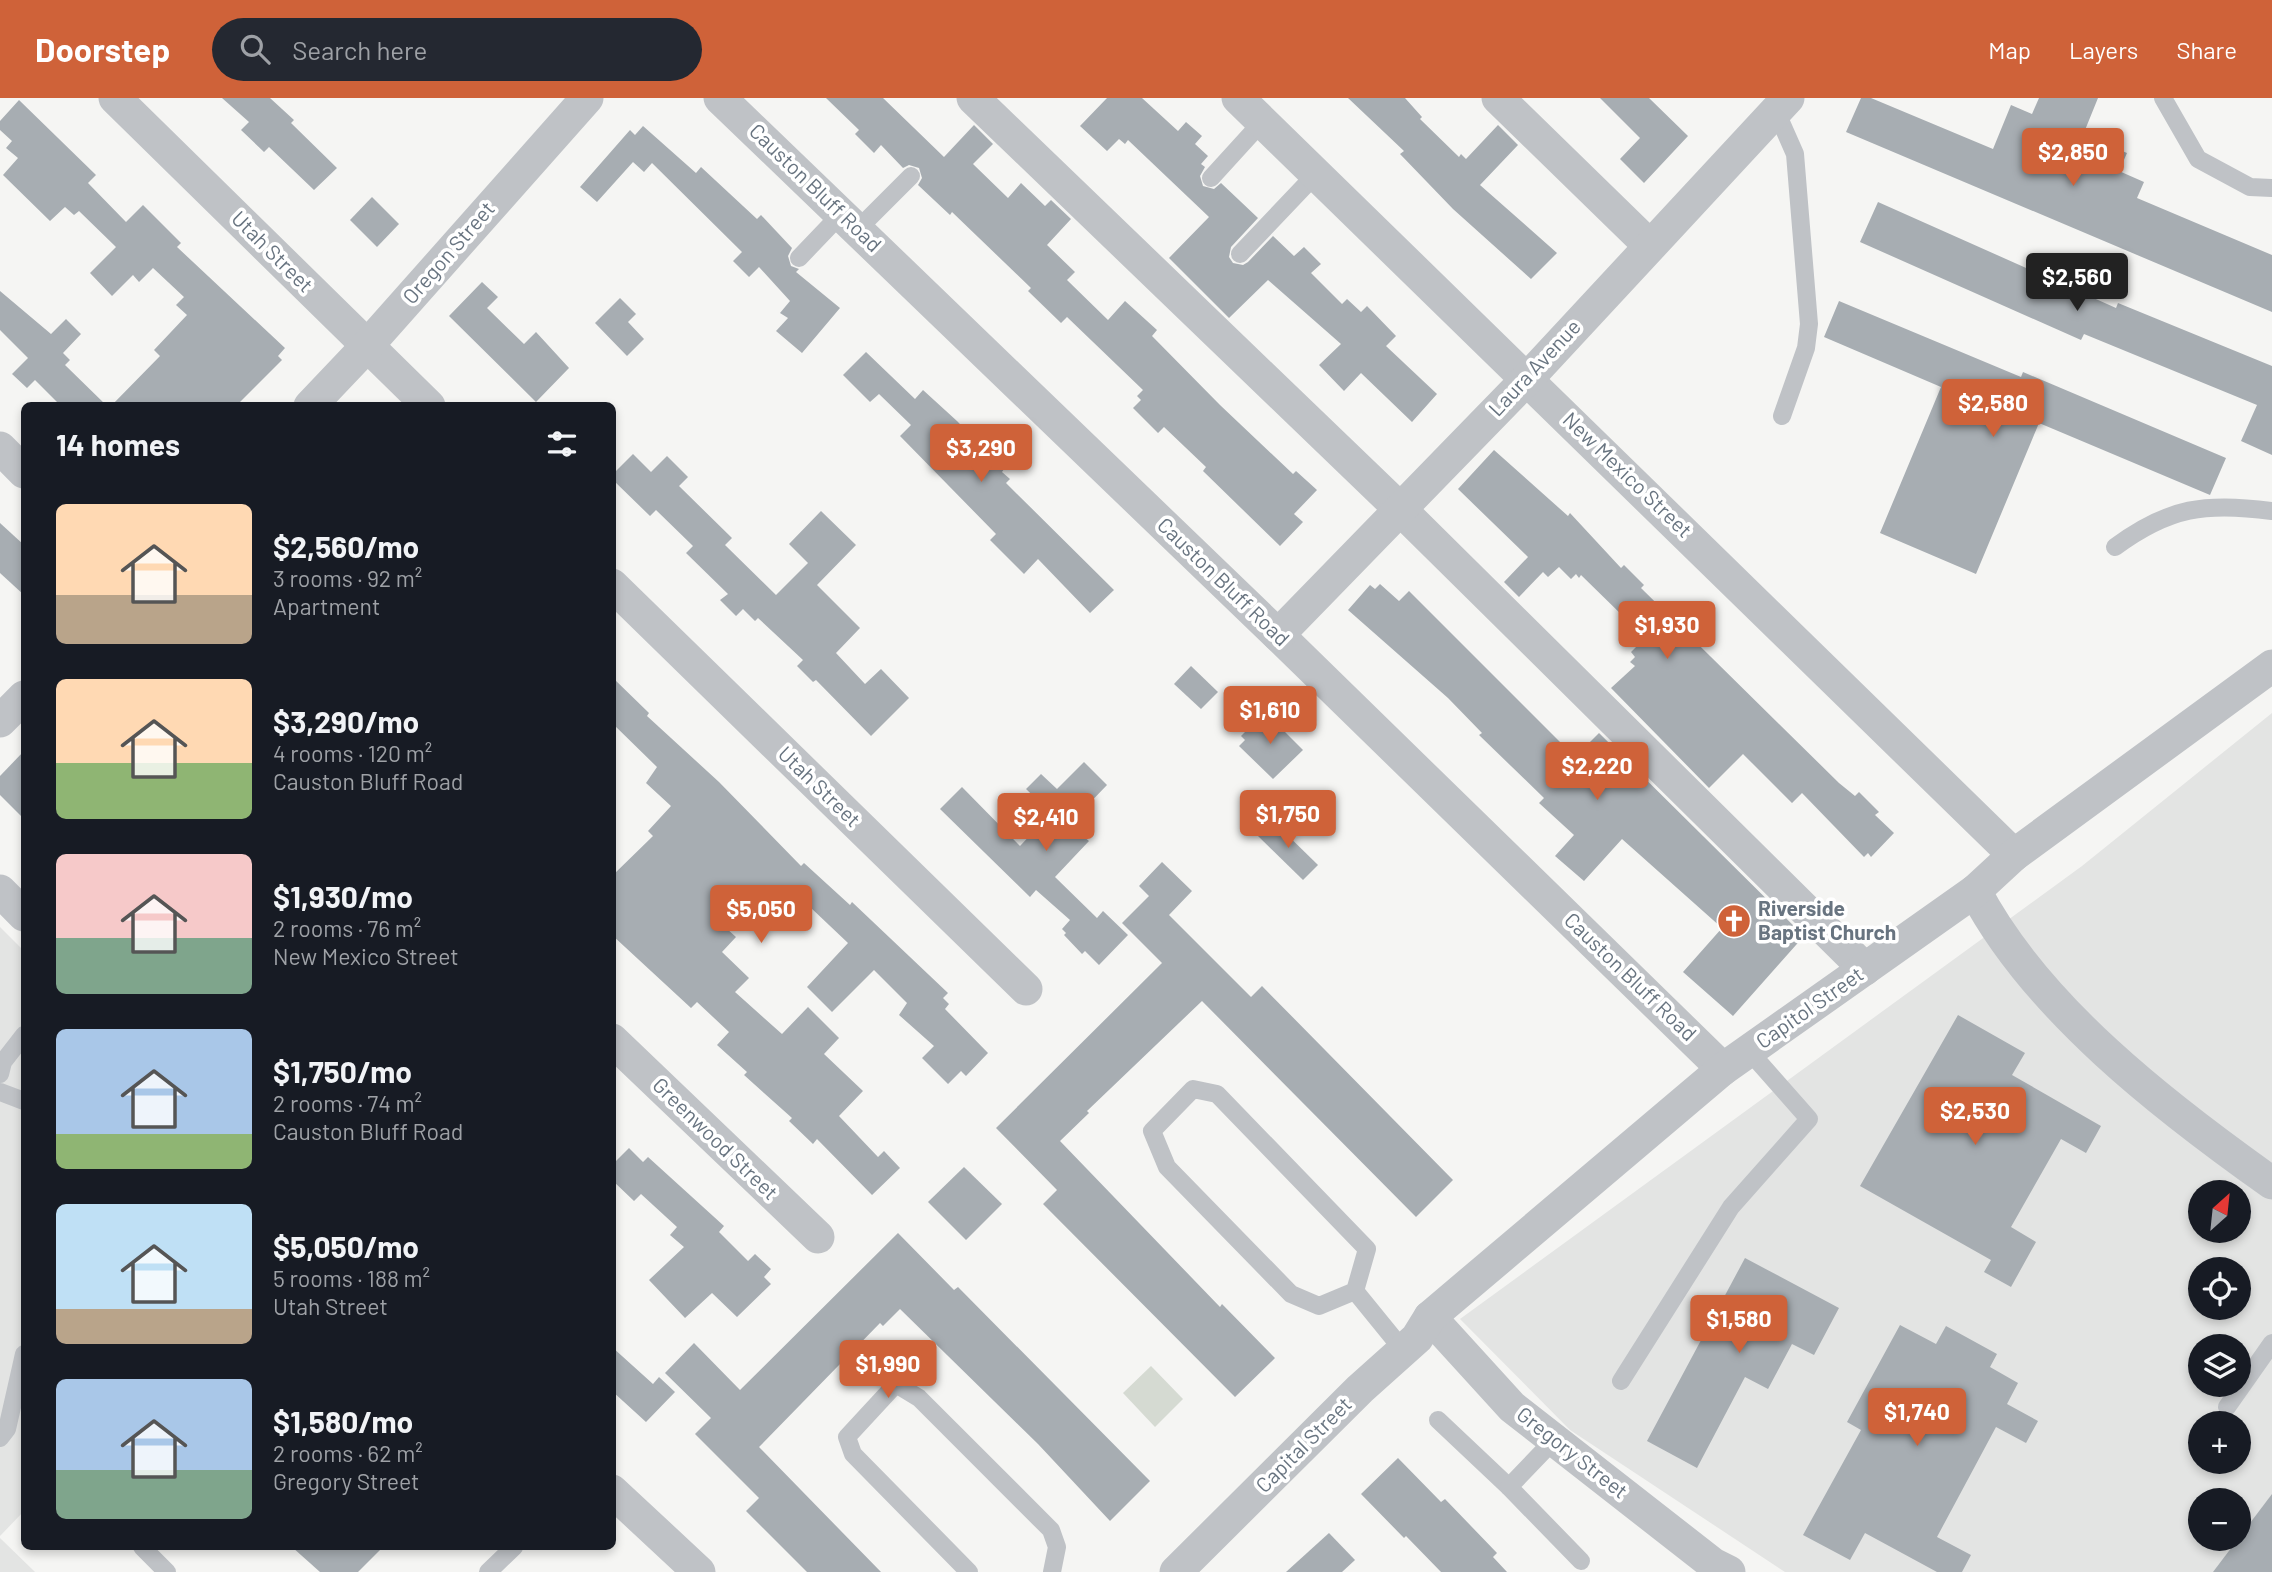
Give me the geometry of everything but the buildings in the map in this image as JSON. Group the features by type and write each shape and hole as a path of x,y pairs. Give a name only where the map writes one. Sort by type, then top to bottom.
{"street":[{"name":"Utah Street","path":"115,98 425,402"},
{"name":"Causton Bluff Road","path":"720,98 1278,635 1736,1060"},
{"path":"974,98 1400,509 1865,969"},
{"name":"New Mexico Street","path":"1238,98 2014,855"},
{"path":"1498,98 1650,246"},
{"name":"Oregon Street","path":"314,402 367,346 574,102"},
{"name":"Laura Avenue","path":"1278,635 1528,378 1650,246 1775,102"},
{"path":"0,448 21,469"},
{"name":"Utah Street","path":"616,589 1026,989"},
{"name":"Capitol Street","path":"1430,1317 1736,1060 1975,891 2014,855 2272,666"},
{"path":"0,721 21,699"},
{"path":"0,891 21,912"},
{"path":"1975,891 1990,917 2057,1005 2145,1087 2272,1183"},
{"name":"Greenwood Street","path":"616,1044 818,1237"},
{"name":"Capital Street","path":"1176,1572 1417,1338 1430,1317"},
{"name":"Gregory Street","path":"1430,1317 1512,1406 1713,1564 1729,1572"},
{"path":"616,1495 696,1571"}],"lane":[{"path":"2163,98 2198,159 2250,187 2272,188"},
{"path":"1775,102 1795,154 1809,324 1806,348 1782,416"},
{"path":"1211,178 1262,122"},
{"path":"1240,254 1316,174"},
{"path":"799,258 911,176"},
{"path":"2115,547 2160,517 2226,505 2272,511"},
{"path":"0,1074 3,1062 21,1039"},
{"path":"1621,1381 1731,1208 1809,1119 1736,1060"},
{"path":"1193,1089 1217,1094 1367,1249 1355,1291 1319,1306 1291,1294 1167,1167 1152,1131 1193,1089"},
{"path":"0,1093 21,1100"},
{"path":"1355,1291 1403,1350"},
{"path":"2227,1407 2272,1343"},
{"path":"0,1438 7,1429 21,1367"},
{"path":"969,1572 853,1454 847,1437 896,1384 919,1398 1051,1530 1057,1547 1052,1572"},
{"path":"1438,1420 1509,1486 1581,1561"},
{"path":"1509,1486 1555,1440"},
{"path":"145,1550 167,1572"},
{"path":"488,1572 511,1550"}],"shaded area":[{"path":"2272,713 2272,1572 1785,1572 1570,1430 1460,1319 2082,866"},
{"path":"0,927 21,948 21,1514 0,1536"},
{"path":"1151,1366 1183,1399 1155,1427 1123,1393"},
{"path":"0,1538 35,1572 0,1572"}],"place":[{"name":"Riverside Baptist Church","path":"1734,921"}]}
